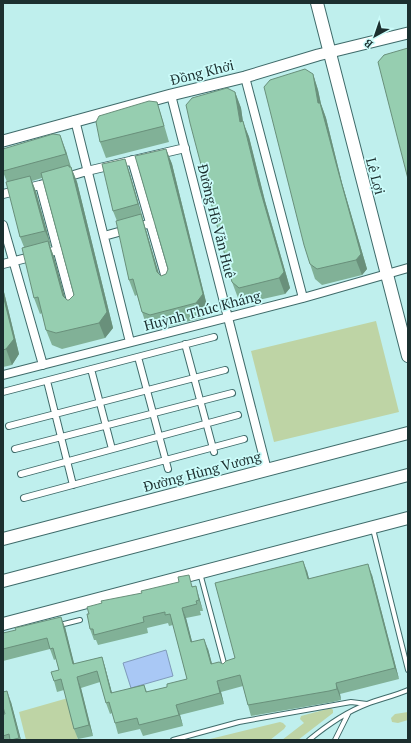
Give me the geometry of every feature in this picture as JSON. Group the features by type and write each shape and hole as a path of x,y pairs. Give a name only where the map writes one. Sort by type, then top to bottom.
{"main road":[{"name":"Lê Lợi","path":"317,3 408,356"},
{"name":"Đường Hùng Vương","path":"3,539 408,433"},
{"path":"3,581 408,475"},
{"path":"3,624 408,518"}],"street":[{"name":"Đồng Khởi","path":"3,141 75,120 245,77 329,53 408,33"},
{"path":"245,77 303,298"},
{"name":"Đường Hồ Văn Huê","path":"172,95 266,470"},
{"path":"75,120 130,342"},
{"path":"3,194 87,171 185,148"},
{"path":"132,160 168,286"},
{"path":"40,185 74,310"},
{"path":"104,236 151,223"},
{"path":"3,225 43,365"},
{"path":"3,264 58,250"},
{"name":"Huỳnh Thúc Kháng","path":"3,375 303,298 408,268"},
{"path":"3,392 214,337"},
{"path":"185,344 214,450"},
{"path":"138,357 168,469"},
{"path":"91,369 112,449"},
{"path":"9,426 225,370"},
{"path":"47,381 72,485"},
{"path":"15,449 232,393"},
{"path":"21,474 238,415"},
{"path":"24,498 166,460 214,450 244,439"}],"lane":[{"path":"373,527 408,670"},
{"path":"200,572 226,672"},
{"path":"52,627 80,620"},
{"path":"311,739 329,724 349,713 367,704 408,690"},
{"path":"173,740 240,722 351,702 367,704"},
{"path":"335,740 349,713"}],"green space":[{"path":"376,321 399,412 274,442 251,351"},
{"path":"68,698 78,740 26,740 19,712"},
{"path":"331,708 333,713 298,740 282,740 304,723 300,719 301,716"},
{"path":"408,712 408,720 398,723 392,722 391,718 395,714"},
{"path":"280,722 286,726 270,740 206,740"}],"water":[{"path":"166,650 173,676 131,688 123,663"}],"building":[{"path":"408,48 408,179 378,62 384,55"},
{"path":"305,69 313,74 318,103 320,103 361,254 356,260 317,269 310,264 304,245 264,87 270,80"},
{"path":"227,88 235,92 240,122 243,121 259,186 284,272 279,278 239,288 232,282 186,105 192,98"},
{"path":"149,101 157,102 164,126 100,142 96,122 99,116"},
{"path":"53,134 60,135 66,154 3,171 3,149"},
{"path":"166,149 203,294 196,303 150,315 142,312 133,279 129,280 116,221 141,214 157,272 161,276 166,274 168,269 135,156"},
{"path":"125,159 138,204 113,211 102,164"},
{"path":"69,165 69,167 71,167 107,312 99,323 56,333 46,330 38,297 34,298 22,248 48,241 63,296 69,300 74,295 41,173"},
{"path":"30,176 45,231 20,237 6,182"},
{"path":"3,295 14,339 6,349 3,350"},
{"path":"303,561 308,579 368,564 395,668 336,683 337,689 248,705 240,675 217,681 220,693 176,705 179,715 139,725 137,718 115,723 109,702 106,703 97,671 77,677 89,725 74,729 61,679 54,681 51,672 59,670 53,648 50,649 47,638 3,649 3,633 16,630 15,628 61,617 73,664 102,657 111,693 144,685 146,692 167,687 167,684 187,679 170,614 165,615 165,612 143,617 144,622 94,635 93,629 90,629 87,607 102,603 101,601 142,593 141,591 179,582 178,577 189,575 192,587 196,586 199,600 196,601 197,604 182,608 191,642 204,639 211,664 219,662 223,664 226,661 235,658 215,583"},
{"path":"7,691 19,738 11,740 9,734 3,736 3,714 5,714 3,707 3,692"}]}
